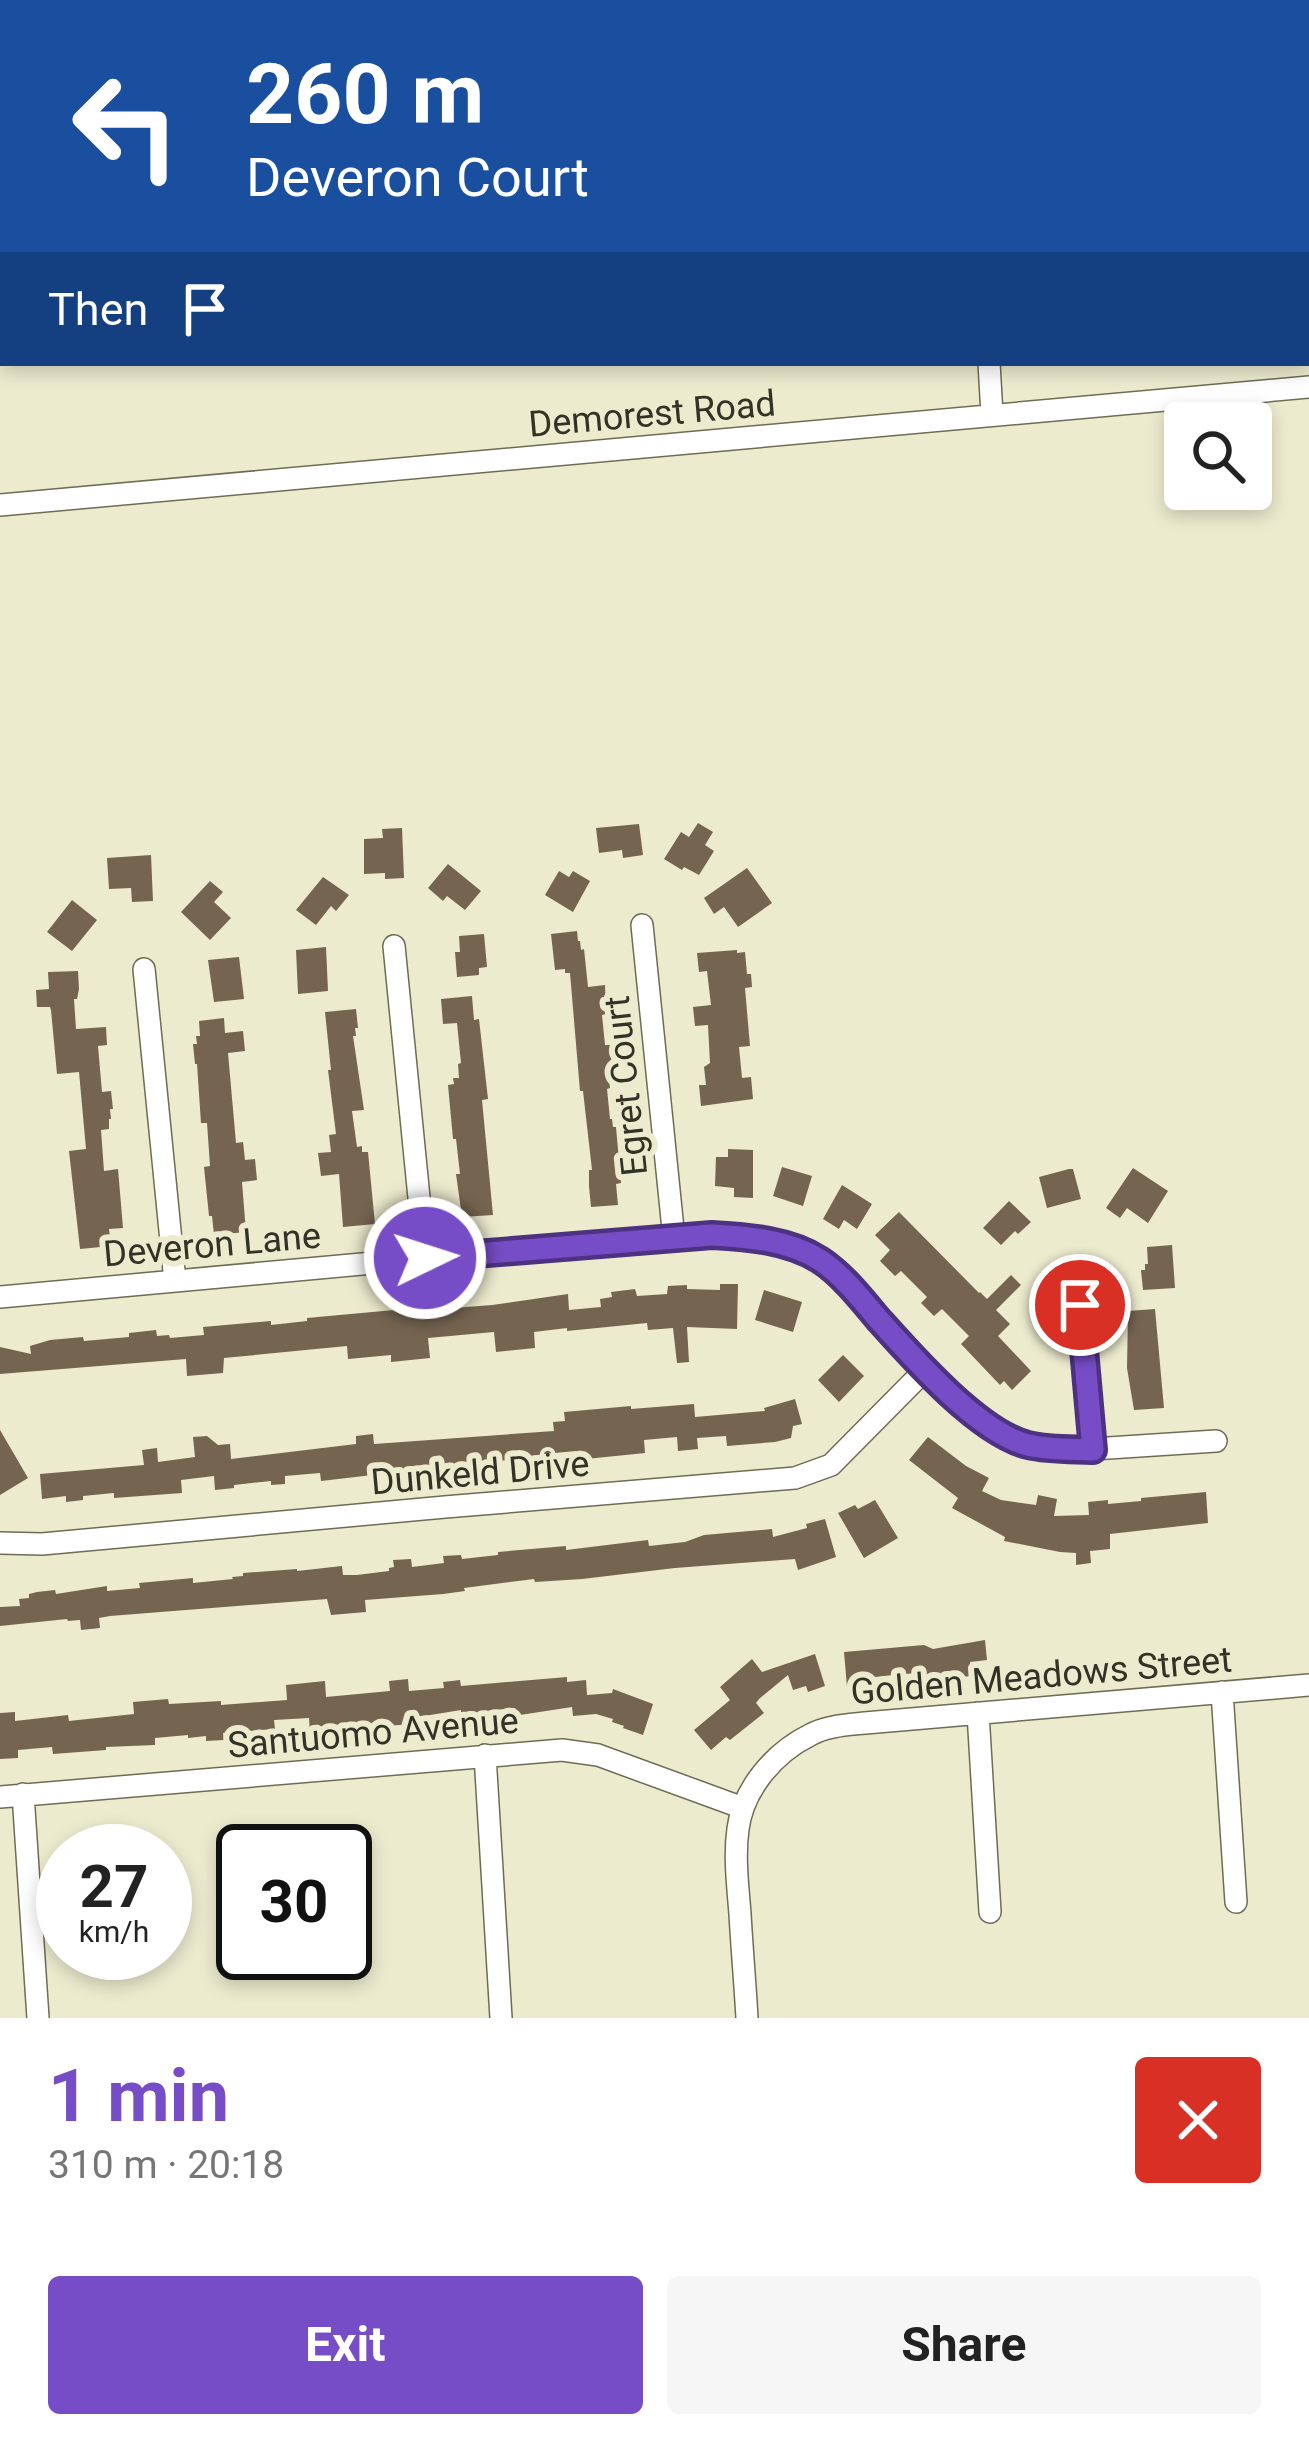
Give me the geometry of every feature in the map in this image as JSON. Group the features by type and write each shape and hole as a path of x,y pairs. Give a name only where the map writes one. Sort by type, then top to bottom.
{"street":[{"path":"989,366 992,415"},
{"name":"Demorest Road","path":"0,505 1309,387"},
{"name":"Egret Court","path":"642,926 674,1239"},
{"path":"394,946 425,1258"},
{"path":"144,969 175,1281"},
{"name":"Deveron Lane","path":"0,1297 425,1258 712,1235 748,1237 820,1260 923,1371 1001,1434 1023,1444 1093,1450 1216,1441"},
{"path":"1077,1269 1093,1450"},
{"name":"Dunkeld Drive","path":"0,1544 795,1478 831,1465 923,1371"},
{"name":"Golden Meadows Street","path":"743,1808 772,1763 811,1734 850,1725 1309,1685"},
{"path":"1222,1692 1236,1903"},
{"path":"977,1713 990,1912"},
{"name":"Santuomo Avenue","path":"0,1797 562,1750 598,1755 743,1808"},
{"path":"485,1755 501,2018"},
{"path":"23,1794 38,2018"},
{"path":"743,1808 736,1858 747,2018"}],"building":[{"path":"698,823 713,832 705,845 714,851 699,875 664,859 681,832 689,837"},
{"path":"639,824 643,855 623,858 622,850 599,853 596,828"},
{"path":"402,828 404,878 364,874 364,839 383,838 382,829"},
{"path":"151,855 153,901 132,902 131,888 109,889 107,858"},
{"path":"448,864 481,891 465,910 428,888"},
{"path":"747,868 772,903 738,927 724,907 714,914 704,898"},
{"path":"559,871 569,877 573,871 590,881 573,912 545,895"},
{"path":"323,877 349,895 336,911 331,906 316,925 296,910"},
{"path":"210,881 223,892 214,902 231,918 210,940 181,912"},
{"path":"72,900 97,920 72,951 47,932"},
{"path":"577,931 588,987 605,985 606,1014 602,1015 612,1065 607,1065 607,1089 610,1119 616,1127 618,1205 591,1207 592,1170 570,973 555,970 551,934"},
{"path":"484,934 487,967 479,968 479,975 457,977 459,936"},
{"path":"326,947 328,991 298,994 296,950"},
{"path":"745,952 747,974 751,974 752,987 745,988 750,1046 739,1047 742,1078 751,1077 753,1099 701,1106 699,1085 706,1085 704,1067 710,1063 708,1025 695,1026 693,1007 711,1005 707,971 699,972 697,953"},
{"path":"239,957 244,999 214,1002 208,960"},
{"path":"78,971 76,1029 106,1027 107,1045 98,1046 102,1092 111,1091 113,1109 109,1129 101,1130 104,1171 118,1169 123,1228 109,1229 111,1246 80,1249 69,1151 86,1149 79,1072 57,1074 51,1010 37,1007 36,990 49,989 48,972"},
{"path":"472,996 488,1099 482,1100 493,1215 462,1217 448,1085 459,1078 461,1063 457,1023 443,1024 441,999"},
{"path":"356,1009 358,1028 353,1036 364,1110 352,1111 357,1147 368,1152 375,1224 343,1227 339,1174 321,1176 318,1153 331,1152 329,1135 336,1134 325,1012"},
{"path":"224,1018 225,1033 243,1031 245,1051 228,1053 236,1143 243,1142 245,1160 255,1159 257,1180 242,1182 246,1232 214,1235 204,1167 210,1166 207,1123 201,1123 193,1044 200,1036 199,1021"},
{"path":"728,1149 753,1150 753,1198 734,1197 734,1188 715,1186 716,1157 728,1157"},
{"path":"782,1167 812,1176 803,1206 773,1196"},
{"path":"1133,1168 1168,1191 1148,1223 1127,1208 1120,1218 1106,1208"},
{"path":"1073,1169 1081,1199 1047,1208 1039,1177"},
{"path":"842,1185 872,1204 857,1229 844,1220 839,1229 823,1219"},
{"path":"1009,1201 1031,1222 1001,1245 983,1228"},
{"path":"899,1212 987,1299 1011,1275 1021,1285 996,1310 1010,1324 998,1336 1031,1371 1012,1390 1004,1381 1000,1385 961,1344 969,1336 942,1309 934,1316 921,1303 927,1297 901,1271 895,1276 880,1261 890,1250 875,1235"},
{"path":"1172,1245 1175,1288 1143,1290 1141,1270 1148,1264 1147,1247"},
{"path":"720,1284 738,1284 737,1329 687,1327 689,1362 677,1363 673,1328 648,1330 647,1323 534,1332 535,1348 496,1352 494,1332 428,1338 430,1358 391,1362 391,1355 348,1359 347,1346 224,1358 223,1373 187,1376 186,1359 0,1374 0,1347 31,1354 30,1346 50,1340 129,1337 129,1333 156,1330 157,1336 170,1338 204,1335 203,1327 271,1321 271,1325 405,1309 406,1316 440,1313 440,1306 492,1305 568,1294 569,1310 601,1307 600,1299 612,1297 611,1292 635,1289 637,1296 667,1294 668,1286 720,1290"},
{"path":"764,1290 802,1302 793,1332 755,1320"},
{"path":"1155,1309 1164,1408 1134,1410 1127,1368 1128,1311"},
{"path":"843,1355 864,1376 839,1402 818,1380"},
{"path":"795,1399 802,1424 793,1426 791,1438 775,1442 727,1446 726,1436 697,1438 698,1449 678,1451 677,1437 644,1440 645,1453 577,1460 576,1451 544,1454 544,1462 526,1463 525,1458 491,1462 492,1467 321,1481 320,1473 285,1476 285,1484 271,1485 271,1481 215,1490 214,1476 181,1480 182,1493 114,1498 114,1493 66,1502 66,1496 42,1499 40,1474 144,1465 142,1450 157,1448 158,1462 195,1457 193,1437 230,1444 231,1459 356,1444 356,1436 373,1434 374,1444 554,1431 553,1422 565,1421 564,1412 694,1404 695,1417 765,1411"},
{"path":"0,1430 28,1478 0,1495"},
{"path":"928,1437 989,1478 982,1491 1001,1500 1036,1505 1038,1495 1057,1499 1054,1516 1089,1515 1088,1502 1108,1500 1108,1504 1206,1492 1208,1523 1110,1534 1110,1549 1090,1551 1091,1563 1076,1565 1076,1553 1004,1541 1005,1537 952,1508 958,1498 909,1460"},
{"path":"875,1500 898,1538 864,1558 838,1513"},
{"path":"825,1519 836,1557 798,1570 795,1559 582,1579 534,1579 443,1594 365,1600 366,1612 331,1615 327,1599 110,1616 99,1618 100,1628 81,1630 80,1620 67,1619 0,1626 0,1607 20,1606 19,1599 37,1592 55,1590 56,1594 107,1586 107,1591 140,1588 139,1583 193,1578 193,1583 233,1579 243,1573 342,1566 343,1575 357,1575 389,1571 393,1560 411,1559 412,1567 444,1563 443,1556 461,1555 462,1559 648,1540 649,1546 772,1529 773,1537"},
{"path":"985,1640 987,1660 970,1662 971,1676 917,1682 917,1673 893,1675 866,1678 866,1685 847,1687 844,1652 924,1645 933,1649"},
{"path":"815,1654 825,1686 808,1692 806,1686 793,1690 788,1675 756,1703 764,1713 711,1750 694,1730 730,1700 720,1687 752,1659 762,1672"},
{"path":"567,1677 567,1682 586,1680 587,1695 612,1693 613,1689 653,1704 643,1735 596,1714 573,1716 572,1707 520,1715 515,1708 485,1711 486,1717 467,1719 461,1710 412,1718 412,1724 329,1727 330,1731 310,1733 309,1718 274,1720 275,1729 223,1733 224,1740 188,1735 155,1738 155,1745 106,1750 53,1754 52,1747 18,1750 18,1758 0,1759 0,1713 15,1712 15,1721 68,1715 69,1721 134,1714 133,1702 168,1699 169,1704 221,1701 221,1705 287,1700 286,1685 325,1681 326,1697 390,1691 389,1681 408,1679 409,1691 444,1688 443,1682 460,1680 461,1686"}],"route":[{"path":"425,1258 712,1235 787,1246 820,1260 923,1371 1001,1434 1041,1448 1093,1450 1080,1305"}]}
